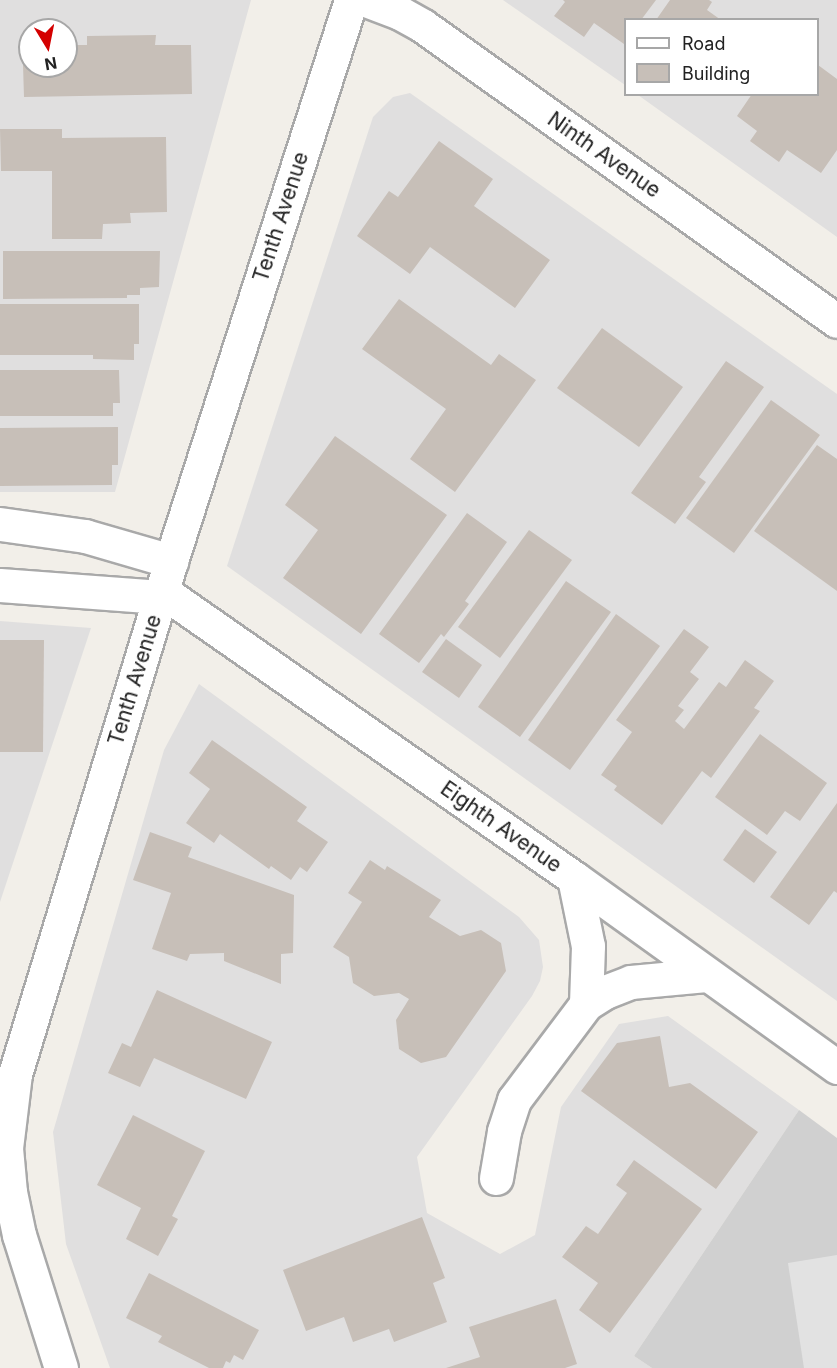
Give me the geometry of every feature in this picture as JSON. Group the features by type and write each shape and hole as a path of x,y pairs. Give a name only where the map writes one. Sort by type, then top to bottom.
{"street":[{"name":"Tenth Avenue","path":"61,1368 13,1211 6,1148 12,1094 20,1053 164,583 351,0"},
{"name":"Ninth Avenue","path":"366,0 394,10 423,26 837,321"},
{"name":"Eighth Avenue","path":"0,524 85,536 164,583 837,1067"},
{"path":"0,585 164,583"},
{"path":"573,878 588,946 585,1004"},
{"path":"496,1178 504,1131 514,1100 585,1004 605,992 632,982 706,975"}],"shaded area":[{"path":"0,0 251,0 115,492 0,492"},
{"path":"503,0 837,0 837,237 639,96 819,96 819,18 624,18 624,84"},
{"path":"410,93 837,394 837,1001 227,566 373,117 393,97"},
{"path":"0,621 91,628 0,902"},
{"path":"199,684 519,917 539,940 543,967 540,981 532,996 417,1157 427,1213 500,1254 535,1235 561,1107 619,1024 668,1016 799,1110 634,1356 652,1368 110,1368 66,1244 53,1132 164,750"},
{"path":"799,1110 837,1138 837,1368 652,1368 634,1356"},
{"path":"837,1255 837,1368 804,1368 788,1263"}],"building":[{"path":"563,0 656,0 642,18 624,18 624,44 594,23 584,37 554,16 565,2"},
{"path":"670,0 709,0 712,2 707,10 718,18 657,18"},
{"path":"156,35 155,45 191,45 192,94 24,97 23,78 78,78 78,45 87,45 87,36"},
{"path":"819,66 837,79 837,150 821,173 787,150 779,162 750,141 757,131 737,116 751,96 819,96"},
{"path":"0,129 62,129 62,138 166,137 167,212 130,213 131,223 103,224 102,239 52,239 52,171 1,171"},
{"path":"439,141 493,179 474,206 550,260 515,308 430,247 410,274 357,236 389,191 398,197"},
{"path":"3,251 160,251 159,287 140,288 140,295 127,295 127,298 3,299"},
{"path":"399,299 491,365 499,354 536,380 455,492 410,459 446,409 362,349"},
{"path":"0,304 139,304 139,344 134,344 134,360 93,359 93,355 0,355"},
{"path":"602,328 683,387 639,447 557,388"},
{"path":"726,361 764,387 699,477 706,482 675,524 631,493"},
{"path":"0,370 119,370 120,403 113,403 113,416 0,416"},
{"path":"771,400 820,435 734,553 686,518"},
{"path":"118,427 118,465 112,465 112,485 0,486 0,428"},
{"path":"335,436 447,515 361,634 283,578 318,530 285,505"},
{"path":"817,445 837,459 837,591 754,531"},
{"path":"467,513 507,542 465,601 469,604 444,637 441,634 419,663 379,634"},
{"path":"529,530 572,560 500,658 458,627"},
{"path":"566,581 611,612 520,737 478,707"},
{"path":"616,614 660,646 570,770 528,740"},
{"path":"684,629 709,647 690,672 699,679 678,706 684,710 675,721 684,729 719,682 726,687 745,660 774,681 754,708 760,711 711,778 702,771 662,825 614,790 617,786 601,775 632,732 616,720"},
{"path":"446,639 482,665 459,698 422,672"},
{"path":"0,640 44,640 43,752 0,752"},
{"path":"760,734 827,783 800,821 785,811 767,835 715,797"},
{"path":"212,740 307,807 297,821 328,842 307,872 300,867 291,880 271,866 269,869 220,834 214,843 186,823 210,789 189,773"},
{"path":"837,803 837,893 834,891 809,925 770,897"},
{"path":"745,829 777,852 754,883 723,860"},
{"path":"150,832 192,847 188,857 294,895 293,953 281,954 281,984 224,961 224,953 190,954 187,961 152,949 171,893 133,880"},
{"path":"370,860 385,870 387,866 441,900 429,917 460,936 481,930 501,943 506,971 446,1057 421,1063 399,1049 396,1020 409,999 399,993 374,996 353,983 349,957 333,947 362,902 348,893"},
{"path":"157,990 272,1042 246,1099 154,1058 140,1087 108,1073 122,1043 131,1047"},
{"path":"660,1036 669,1087 690,1083 758,1132 716,1189 581,1091 617,1043"},
{"path":"133,1115 205,1151 172,1216 178,1219 158,1256 126,1239 141,1208 97,1185"},
{"path":"634,1160 702,1209 610,1333 579,1310 598,1283 562,1257 586,1226 598,1234 627,1193 616,1185"},
{"path":"422,1217 445,1278 433,1283 447,1322 394,1342 389,1329 353,1342 344,1317 306,1331 283,1270"},
{"path":"149,1273 259,1330 243,1360 234,1355 230,1363 226,1361 223,1368 209,1368 158,1342 162,1336 126,1318"},
{"path":"556,1299 577,1364 565,1368 446,1368 480,1357 469,1327"}]}
